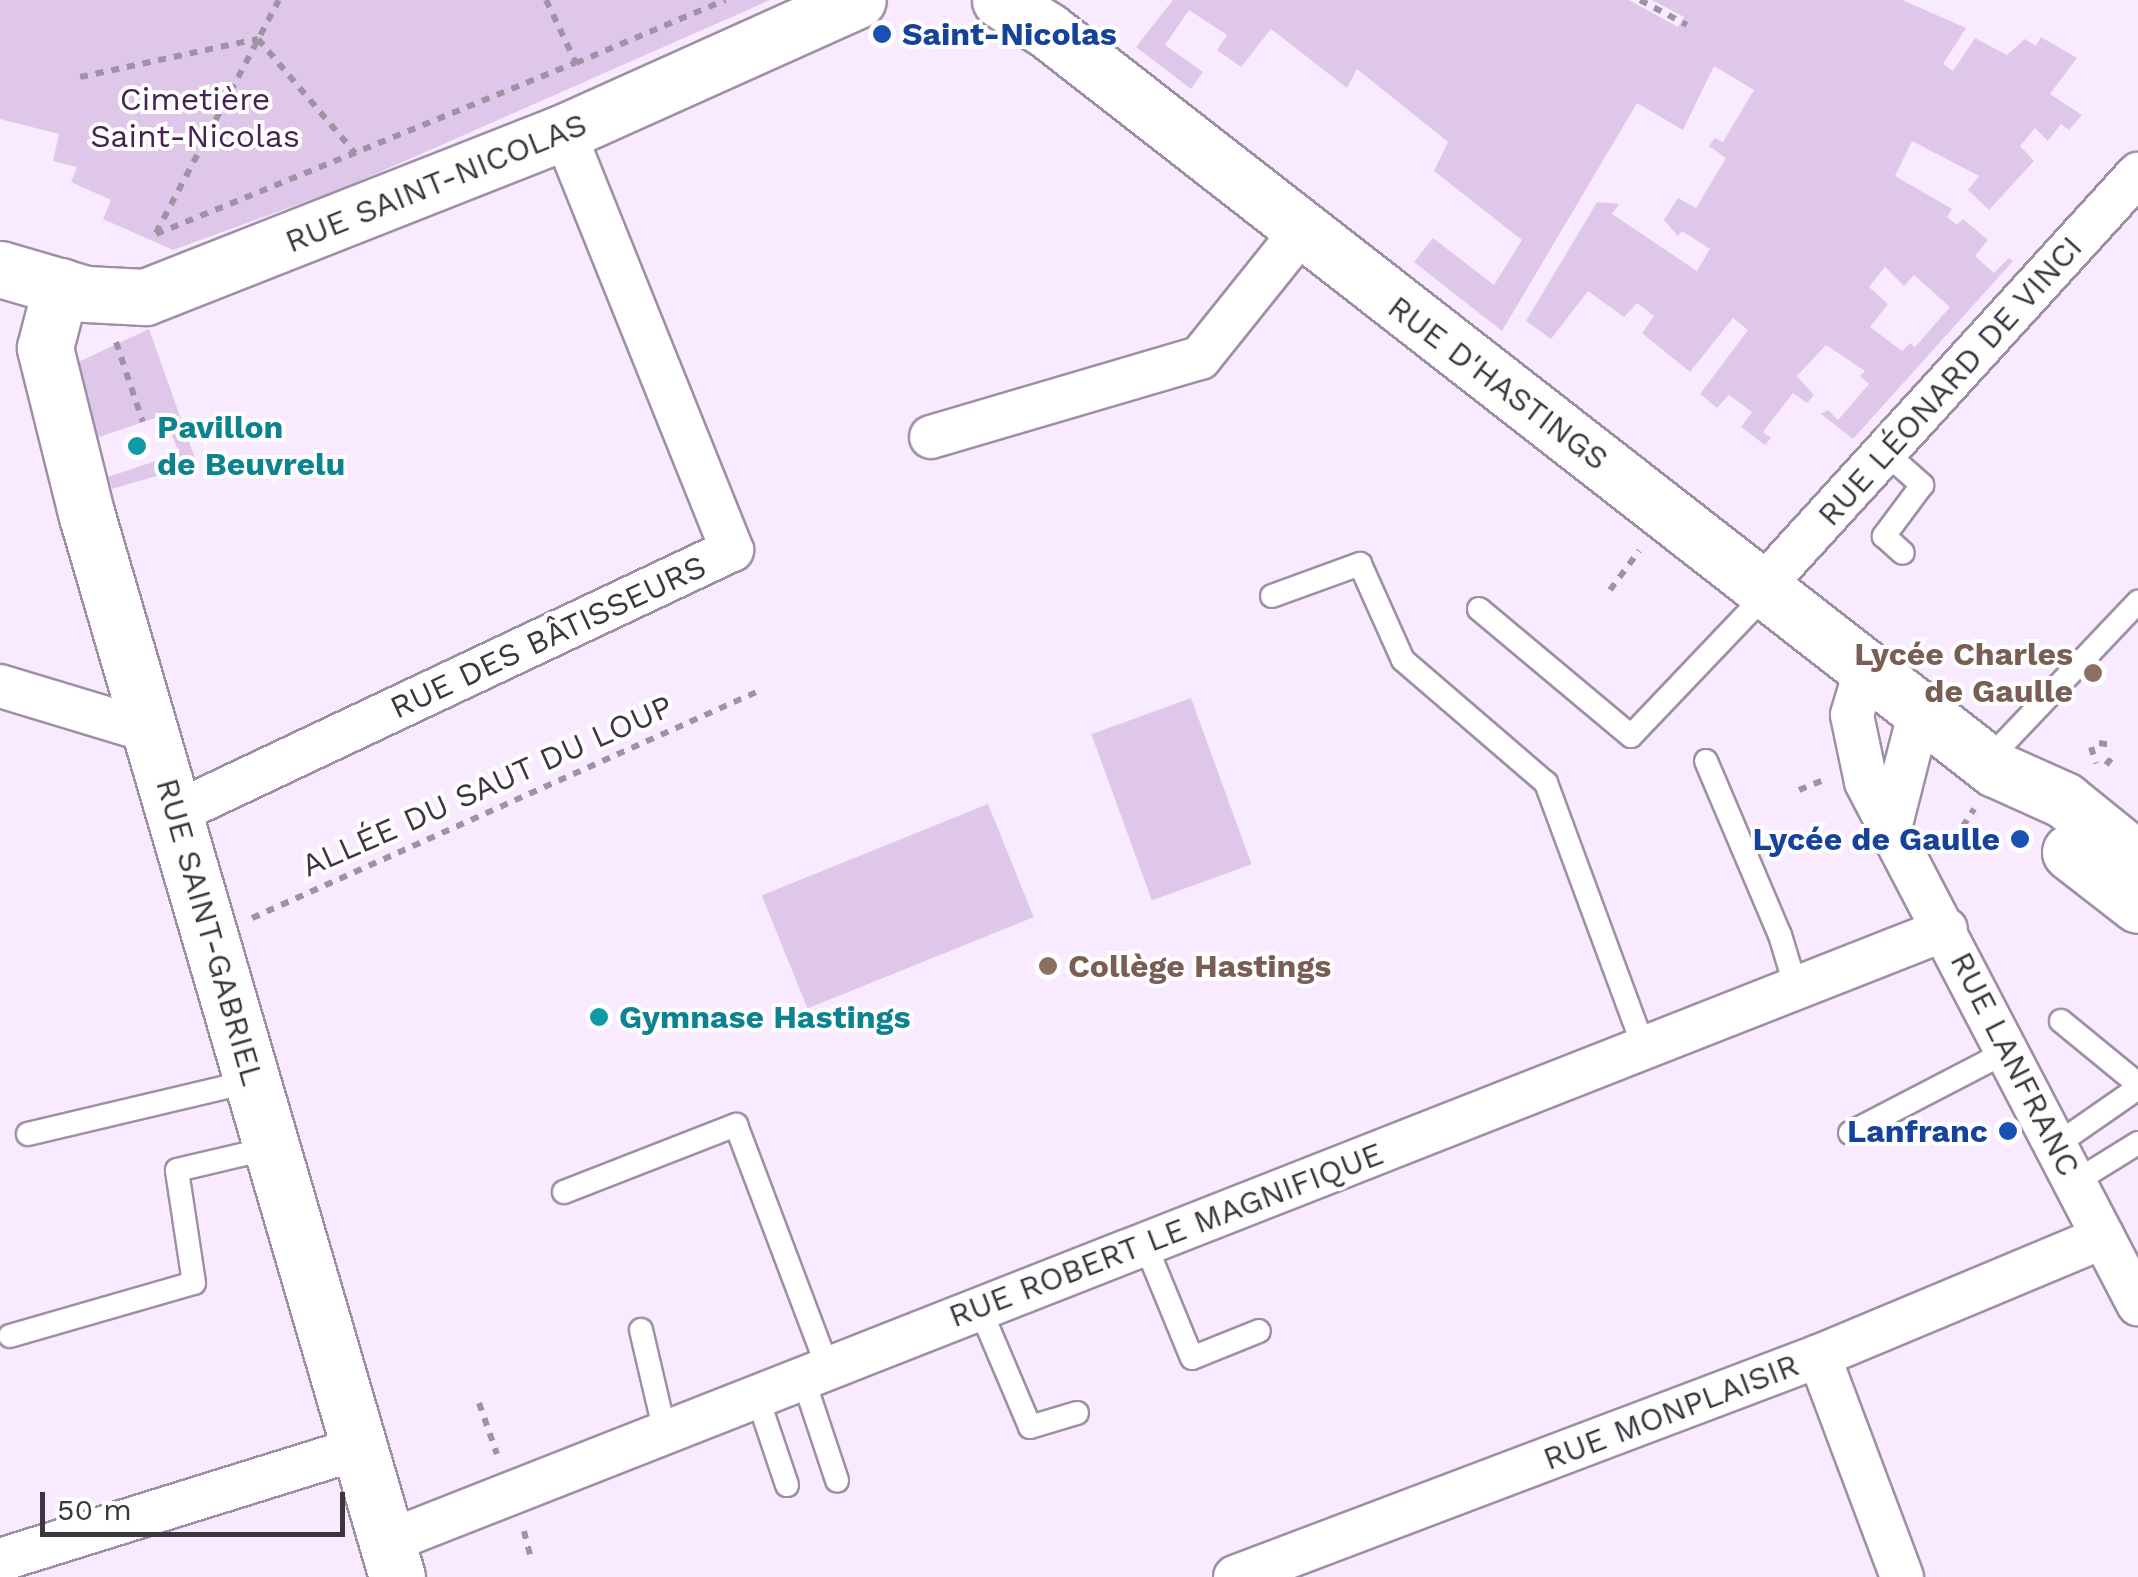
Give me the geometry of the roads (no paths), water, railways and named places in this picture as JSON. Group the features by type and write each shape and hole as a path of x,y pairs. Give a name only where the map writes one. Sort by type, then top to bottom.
{"street":[{"name":"RUE SAINT-NICOLAS","path":"0,269 61,286 145,297 564,132 858,0"},
{"name":"RUE D'HASTINGS","path":"1000,0 1047,30 1301,232 1920,710 2000,797 2138,905"},
{"name":"RUE DES BÂTISSEURS","path":"176,813 732,550 564,132"},
{"name":"RUE LÉONARD DE VINCI","path":"1765,589 2138,174"},
{"path":"930,437 1200,358 1301,232"},
{"name":"RUE SAINT-GABRIEL","path":"61,286 45,348 392,1560"},
{"name":"RUE LANFRANC","path":"1866,668 1852,715 1866,782 1946,929 2138,1304"},
{"path":"0,686 152,732"},
{"path":"1891,824 1920,710"},
{"name":"RUE D'HASTINGS","path":"1985,779 2064,800 2138,860"},
{"name":"RUE ROBERT LE MAGNIFIQUE","path":"392,1560 665,1432 1946,929"},
{"name":"RUE MONPLAISIR","path":"1235,1577 1819,1356 2104,1237"},
{"path":"1819,1356 1902,1577"},
{"path":"0,1560 360,1448"}],"lane":[{"path":"1885,452 1922,485 1884,536 1902,553"},
{"path":"1272,596 1360,564 1403,660 1546,783 1644,1048"},
{"path":"1479,608 1631,736 1765,589"},
{"path":"1985,779 2138,602"},
{"path":"1706,762 1780,935 1796,988"},
{"path":"2061,1021 2138,1086 2066,1163"},
{"path":"1850,1133 2008,1051"},
{"path":"28,1134 253,1081"},
{"path":"564,1192 736,1125 816,1373 837,1480"},
{"path":"2066,1163 2138,1143"},
{"path":"10,1336 194,1283 177,1170 272,1147"},
{"path":"1145,1244 1192,1358 1260,1332"},
{"path":"980,1309 1030,1427 1077,1414"},
{"path":"641,1330 665,1432"},
{"path":"757,1396 787,1485"}],"place":[{"name":"Saint-Nicolas","path":"882,34"},
{"name":"Pavillon de Beuvrelu","path":"137,446"},
{"name":"Lycée Charles de Gaulle","path":"2093,673"},
{"name":"Lycée de Gaulle","path":"2020,839"},
{"name":"Collège Hastings","path":"1048,966"},
{"name":"Gymnase Hastings","path":"599,1017"},
{"name":"Lanfranc","path":"2008,1131"}],"park label":[{"name":"Cimetière Saint-Nicolas","path":"195,118"}]}
